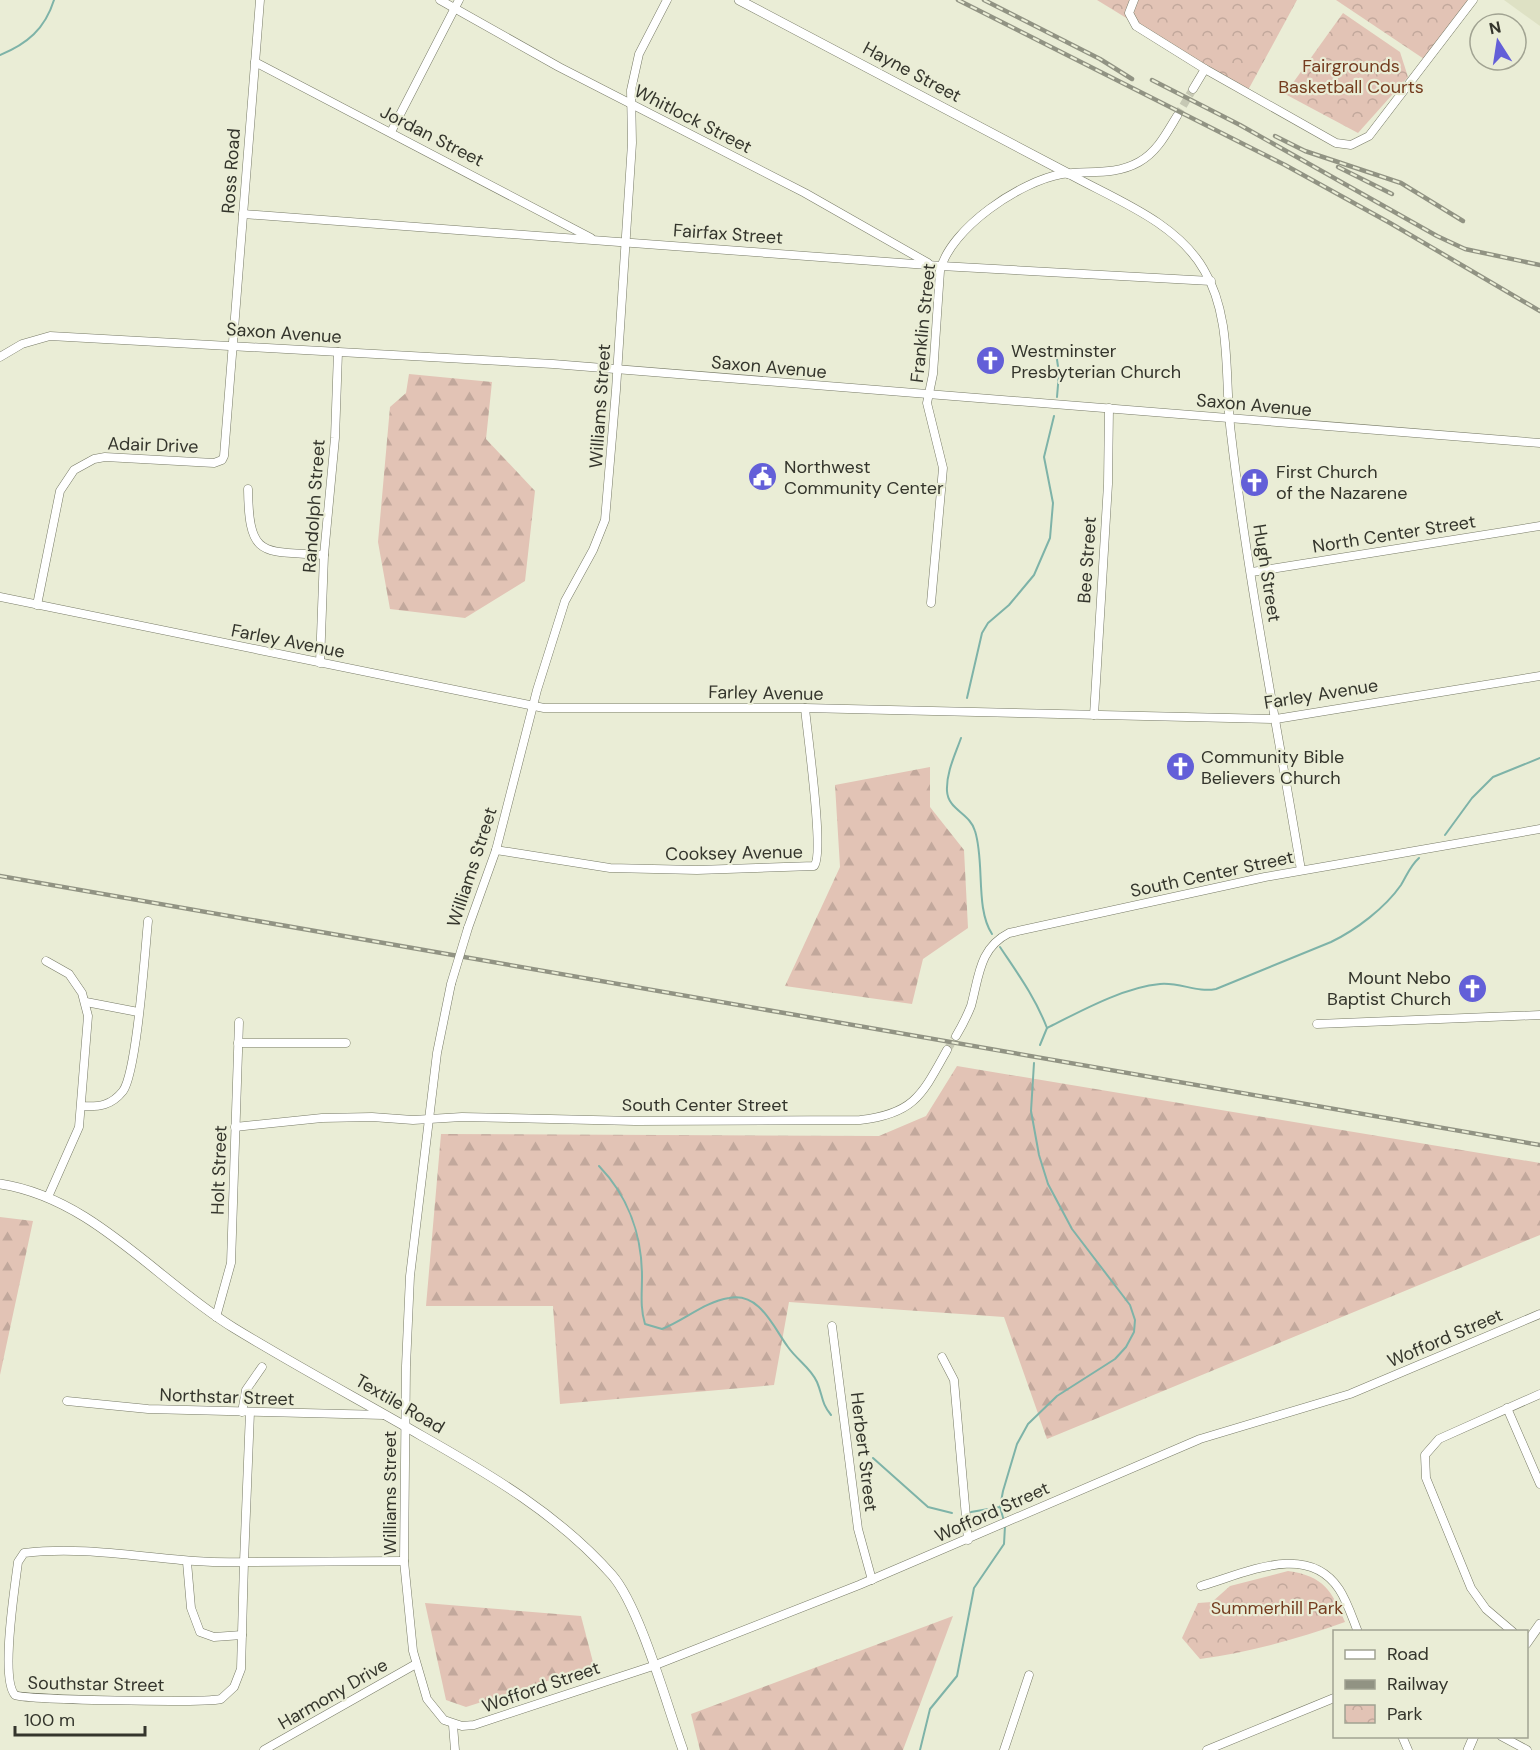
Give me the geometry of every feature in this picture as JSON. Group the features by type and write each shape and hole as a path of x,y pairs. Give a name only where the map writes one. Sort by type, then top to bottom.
{"street":[{"name":"Ross Road","path":"233,345 260,0"},
{"name":"Whitlock Street","path":"440,0 457,4 559,67 805,194 937,266"},
{"name":"Williams Street","path":"453,1725 431,1708 416,1664 404,1561 405,1426 410,1276 437,1055 451,984 496,850 532,706 565,601 593,550 605,520 618,370 632,78 639,54 667,0"},
{"name":"Hayne Street","path":"739,0 1069,174"},
{"path":"1134,0 1129,13 1136,26 1205,69 1322,136 1344,145 1358,144 1369,136 1473,0"},
{"path":"391,132 457,4"},
{"name":"Jordan Street","path":"255,62 593,239"},
{"path":"1193,89 1205,69"},
{"name":"Franklin Street","path":"931,603 943,468 928,406 937,266 965,232 998,202 1028,184 1069,174 1111,171 1140,162 1157,148 1177,116"},
{"name":"Hugh Street","path":"1069,174 1173,234 1196,257 1211,282 1218,302 1228,373 1230,417 1252,572 1301,870"},
{"name":"Fairfax Street","path":"243,214 937,266 1211,282"},
{"name":"Saxon Avenue","path":"0,357 21,344 50,336 233,345 618,370 1540,443"},
{"name":"Adair Drive","path":"37,605 60,491 74,470 94,459 105,457 214,463 222,460 233,345"},
{"name":"Randolph Street","path":"320,663 324,555 335,438 338,352"},
{"name":"Bee Street","path":"1094,715 1108,483 1109,408"},
{"path":"249,489 249,524 256,541 270,552 324,555"},
{"name":"North Center Street","path":"1252,572 1540,526"},
{"name":"Farley Avenue","path":"0,597 532,706 805,708 1276,718 1540,676"},
{"name":"Cooksey Avenue","path":"496,850 543,860 610,868 698,870 814,866 819,858 816,806 805,708"},
{"name":"South Center Street","path":"956,1036 970,1008 985,955 996,940 1009,933 1301,870 1540,829"},
{"path":"82,1106 100,1107 123,1090 128,1082 148,921"},
{"path":"46,961 69,974 86,1002 88,1016 82,1106 76,1137 48,1197"},
{"path":"86,1002 138,1012"},
{"path":"1317,1024 1540,1014"},
{"name":"Holt Street","path":"216,1317 231,1263 239,1022"},
{"path":"238,1042 346,1043"},
{"name":"South Center Street","path":"235,1126 322,1118 843,1121 876,1118 892,1115 915,1100 932,1079 947,1050"},
{"name":"Textile Road","path":"0,1184 48,1197 109,1235 216,1317 506,1485 557,1524 590,1552 621,1588 653,1666 683,1750"},
{"name":"Wofford Street","path":"453,1725 474,1725 653,1666 872,1580 1200,1439 1350,1394 1540,1314"},
{"name":"Herbert Street","path":"832,1326 858,1529 872,1580"},
{"path":"942,1357 954,1380 968,1540"},
{"path":"244,1562 246,1390 262,1367"},
{"path":"1511,1630 1486,1609 1471,1588 1426,1478 1425,1455 1438,1439 1540,1394"},
{"name":"Northstar Street","path":"67,1401 147,1409 385,1415"},
{"path":"1507,1408 1540,1484"},
{"name":"Southstar Street","path":"244,1562 240,1674 228,1694 217,1700 24,1699 11,1690 8,1680 11,1632 15,1585 22,1555 72,1549 187,1562 404,1561"},
{"path":"187,1562 191,1608 200,1632 214,1637 242,1635"},
{"path":"1201,1586 1277,1564 1298,1562 1308,1564 1325,1574 1339,1589 1357,1630"},
{"path":"1528,1642 1540,1624"},
{"name":"Harmony Drive","path":"264,1750 416,1664"},
{"path":"1004,1750 1029,1675"},
{"path":"1207,1750 1333,1699"},
{"path":"453,1725 455,1750"},
{"path":"1503,1738 1527,1750"}],"shaded area":[{"path":"1504,0 1540,0 1540,26 1528,17 1528,12 1521,12"}],"green space":[{"path":"1097,0 1297,0 1247,92"},
{"path":"1336,0 1473,0 1427,61"},
{"name":"Fairgrounds Basketball Courts","path":"1343,13 1400,52 1408,77 1358,133 1285,94"},
{"path":"409,374 492,382 486,439 535,491 525,581 465,618 390,609 378,542 390,407 406,393"},
{"path":"930,767 930,807 964,850 968,928 923,959 912,1004 785,986 840,867 835,785"},
{"path":"957,1066 1540,1163 1540,1235 1047,1439 1004,1317 789,1302 774,1385 560,1404 553,1306 426,1306 441,1134 879,1136 926,1116"},
{"path":"0,1217 33,1221 0,1375"},
{"name":"Summerhill Park","path":"1288,1571 1310,1577 1325,1587 1336,1602 1345,1622 1274,1644 1200,1659 1182,1638 1198,1603 1212,1602 1230,1586"},
{"path":"425,1603 581,1616 594,1666 466,1707 446,1700"},
{"path":"953,1616 903,1750 700,1750 691,1714"}],"waterway":[{"path":"0,55 19,46 34,34 46,19 54,0"},
{"path":"1056,353 1059,373 1057,397"},
{"path":"967,698 982,633 988,623 1009,605 1034,575 1050,538 1053,503 1044,457 1054,416"},
{"path":"961,738 949,771 947,791 951,803 969,820 975,831 984,911 992,934"},
{"path":"1445,835 1472,798 1493,777 1540,758"},
{"path":"1047,1028 1102,1001 1132,990 1160,984 1175,984 1202,990 1216,989 1331,942 1360,925 1378,910 1394,894 1419,858"},
{"path":"1000,947 1032,996 1047,1028 1040,1045"},
{"path":"1004,1521 1000,1507 1003,1491 1017,1444 1028,1424 1057,1396 1115,1359 1126,1347 1134,1332 1135,1320 1130,1305 1072,1229 1048,1184 1039,1155 1031,1111 1034,1063"},
{"path":"599,1166 618,1190 636,1231 641,1261 642,1306 645,1324 662,1329 720,1300 729,1298 749,1300 771,1321 792,1352 811,1372 817,1382 825,1407 831,1415"},
{"path":"873,1458 928,1507 952,1513"},
{"path":"971,1512 1000,1507"},
{"path":"920,1750 930,1709 957,1676 974,1588 1004,1544 1005,1526"}],"tunnel":[{"path":"1177,116 1193,89"},
{"path":"947,1050 956,1036"}],"railway":[{"path":"958,0 1285,165 1390,223 1540,311"},
{"path":"984,0 1100,59 1132,79"},
{"path":"1152,80 1240,125 1437,236 1465,249 1540,265"},
{"path":"1275,136 1305,151 1401,183 1463,221"},
{"path":"1338,167 1392,194"},
{"path":"0,876 1540,1145"}],"place":[{"name":"Westminster Presbyterian Church","path":"990,361"},
{"name":"Northwest Community Center","path":"763,477"},
{"name":"First Church of the Nazarene","path":"1255,482"},
{"name":"Community Bible Believers Church","path":"1180,767"},
{"name":"Mount Nebo Baptist Church","path":"1472,988"}]}
